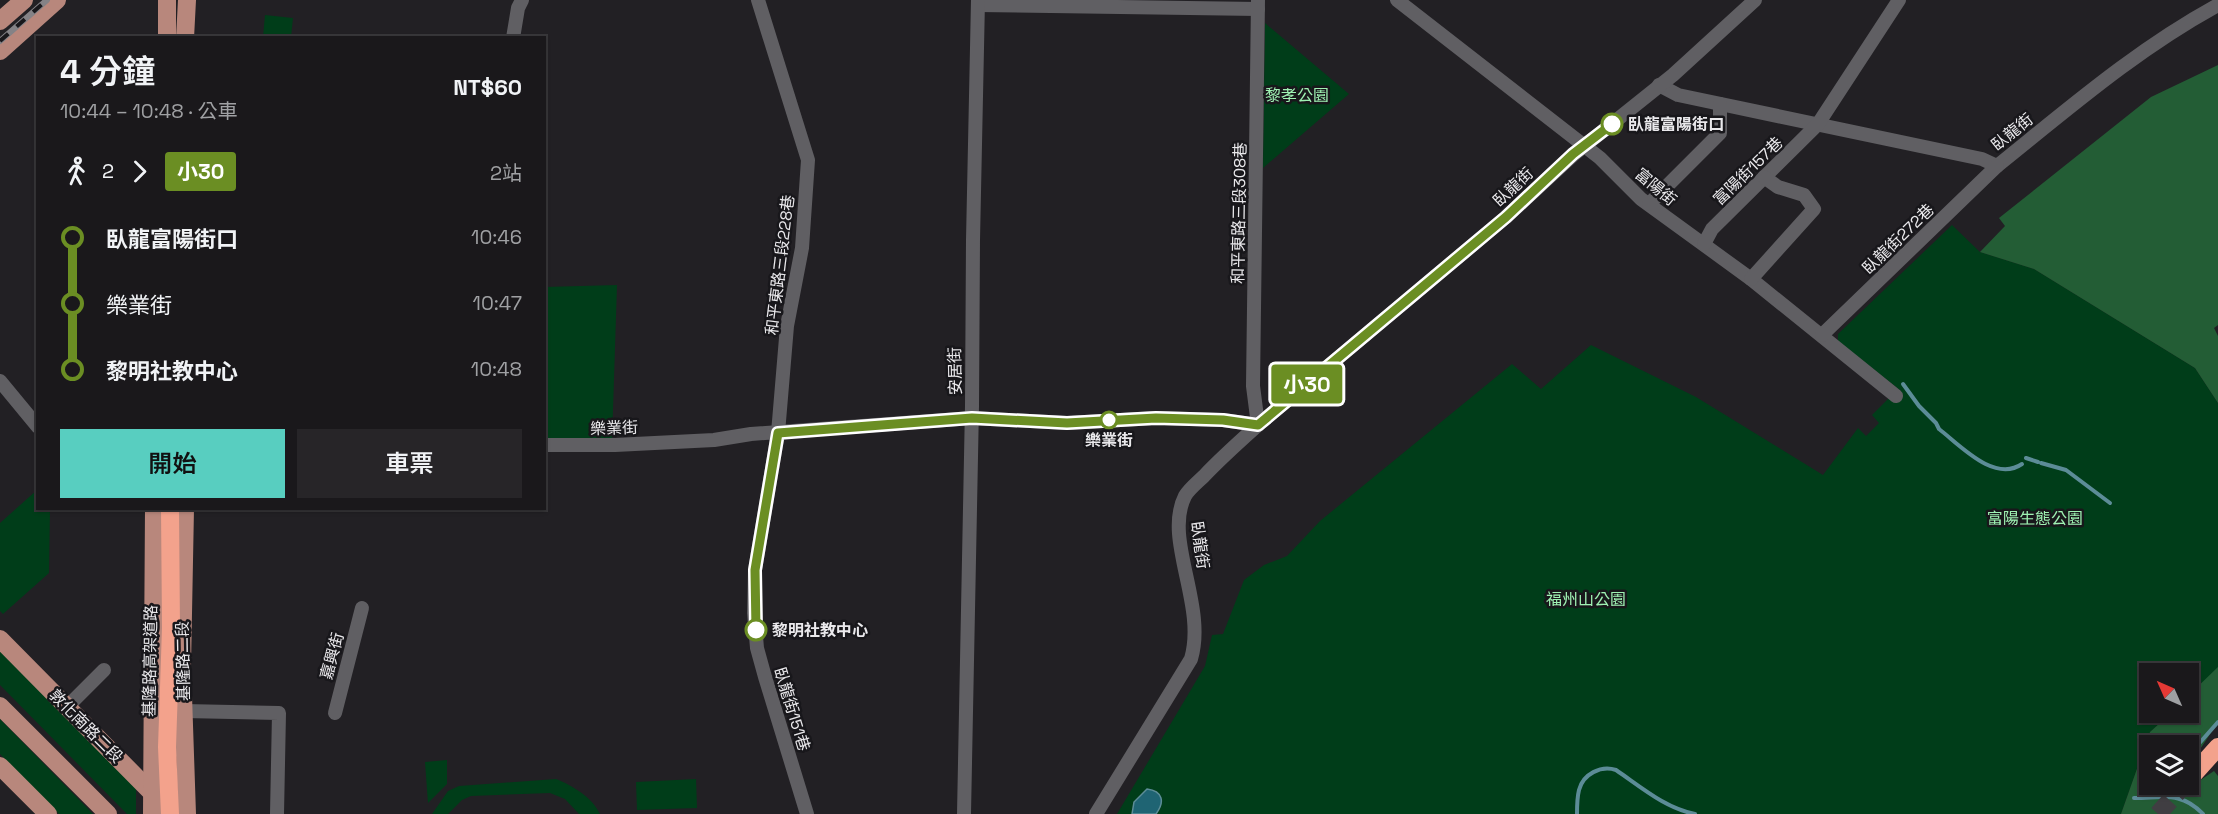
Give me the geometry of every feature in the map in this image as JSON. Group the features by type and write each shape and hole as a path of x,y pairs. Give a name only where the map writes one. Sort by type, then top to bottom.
{"highway":[{"name":"基隆路高架道路","path":"170,510 171,628 167,747 171,814"},
{"path":"2199,768 2218,747"}],"main road":[{"path":"0,21 24,0"},
{"path":"0,51 57,0"},
{"path":"167,0 167,36"},
{"path":"185,36 187,0"},
{"name":"基隆路二段","path":"152,814 154,510"},
{"name":"基隆路二段","path":"185,510 182,666 187,814"},
{"name":"敦化南路二段","path":"0,639 153,793 171,814"},
{"path":"0,706 108,814"},
{"path":"0,766 48,814"}],"street":[{"path":"513,36 518,8 522,0"},
{"name":"和平東路三段228巷","path":"758,0 808,160 802,248 787,326 778,433"},
{"name":"富陽街","path":"1397,0 1584,147 1649,204 1751,279 1896,396"},
{"path":"1659,85 1755,0"},
{"name":"富陽街157巷","path":"1704,244 1712,229 1818,124 1899,0"},
{"path":"978,3 1258,5"},
{"name":"安居街","path":"964,814 972,418 972,240 978,3"},
{"name":"和平東路三段308巷","path":"1258,5 1253,386 1258,425"},
{"name":"臥龍街","path":"1096,814 1191,659 1195,646 1196,620 1180,545 1180,510 1186,494 1222,457 1258,425 1506,217 1573,154 1659,85 1678,95 1982,159 1997,166 2117,69 2187,22 2218,5"},
{"path":"1649,204 1720,133 1720,104"},
{"name":"臥龍街272巷","path":"1822,335 1997,166"},
{"path":"1751,279 1814,209 1804,195 1778,187 1764,177"},
{"path":"0,381 36,425"},
{"name":"樂業街","path":"546,445 615,445 714,440 752,434 972,418 1067,423 1167,418 1223,420 1258,425"},
{"name":"臥龍街151巷","path":"778,433 755,570 754,613 758,648 765,677 807,814"},
{"name":"嘉興街","path":"335,713 362,608"},
{"path":"67,707 104,670"},
{"path":"184,711 279,713 277,814"}],"green space":[{"path":"265,15 293,18 291,36 263,36"},
{"name":"黎孝公園","path":"1265,23 1349,94 1263,168"},
{"path":"2218,65 2218,325 2214,328 2218,336 2218,403 2195,368 2034,269 1980,252 2005,226 1999,218 2151,97"},
{"name":"福州山公園","path":"1952,225 1980,252 2034,269 2195,368 2218,403 2218,694 2202,682 2199,685 2199,663 2139,663 2139,723 2160,723 2149,735 2139,735 2139,763 2121,814 1117,814 1205,666 1212,635 1223,634 1244,580 1264,565 1287,556 1320,521 1512,364 1541,389 1591,345 1696,397 1823,475 1858,428 1866,436 1879,423 1872,415 1891,396 1894,398 1901,391 1838,341 1838,334"},
{"path":"617,285 612,441 546,442 546,287"},
{"path":"36,491 36,510 50,510 49,573 3,614 0,611 0,523"},
{"path":"0,650 136,788 136,814 127,814 0,685"},
{"path":"2218,667 2218,722 2199,751 2199,735 2149,735 2160,723 2199,723 2199,685"},
{"path":"0,719 93,814 59,814 0,754"},
{"path":"447,760 447,784 428,803 425,762"},
{"path":"2139,763 2139,795 2199,795 2199,781 2214,771 2218,776 2218,814 2121,814"},
{"path":"556,779 581,793 592,802 600,814 579,814 565,799 550,793 471,796 462,800 448,814 432,814 448,791 459,786"},
{"path":"696,779 697,808 637,810 636,782"}],"water":[{"path":"1147,789 1156,792 1161,798 1159,810 1156,814 1132,814 1134,802"}],"waterway":[{"path":"1903,384 1939,429 1978,460 2000,469 2011,469 2022,464"},
{"path":"2026,458 2038,462"},
{"path":"2041,463 2066,470 2110,503"},
{"path":"2199,744 2218,722"},
{"path":"1577,814 1581,784 1593,772 1604,769 1616,770 1663,802 1695,814"},
{"path":"2134,798 2172,797 2187,802 2203,814"}],"tunnel":[{"path":"2158,814 2175,795"}],"railway":[{"path":"0,41 47,0"}],"bus line":[{"name":"小30","path":"756,630 755,570 778,433 972,418 1067,423 1156,418 1223,420 1258,425 1506,217 1573,154 1612,124"}],"place":[{"name":"臥龍富陽街口","path":"1612,124"},
{"name":"樂業街","path":"1109,420"},
{"name":"黎明社教中心","path":"756,630"}],"park label":[{"name":"富陽生態公園","path":"2035,518"}]}
